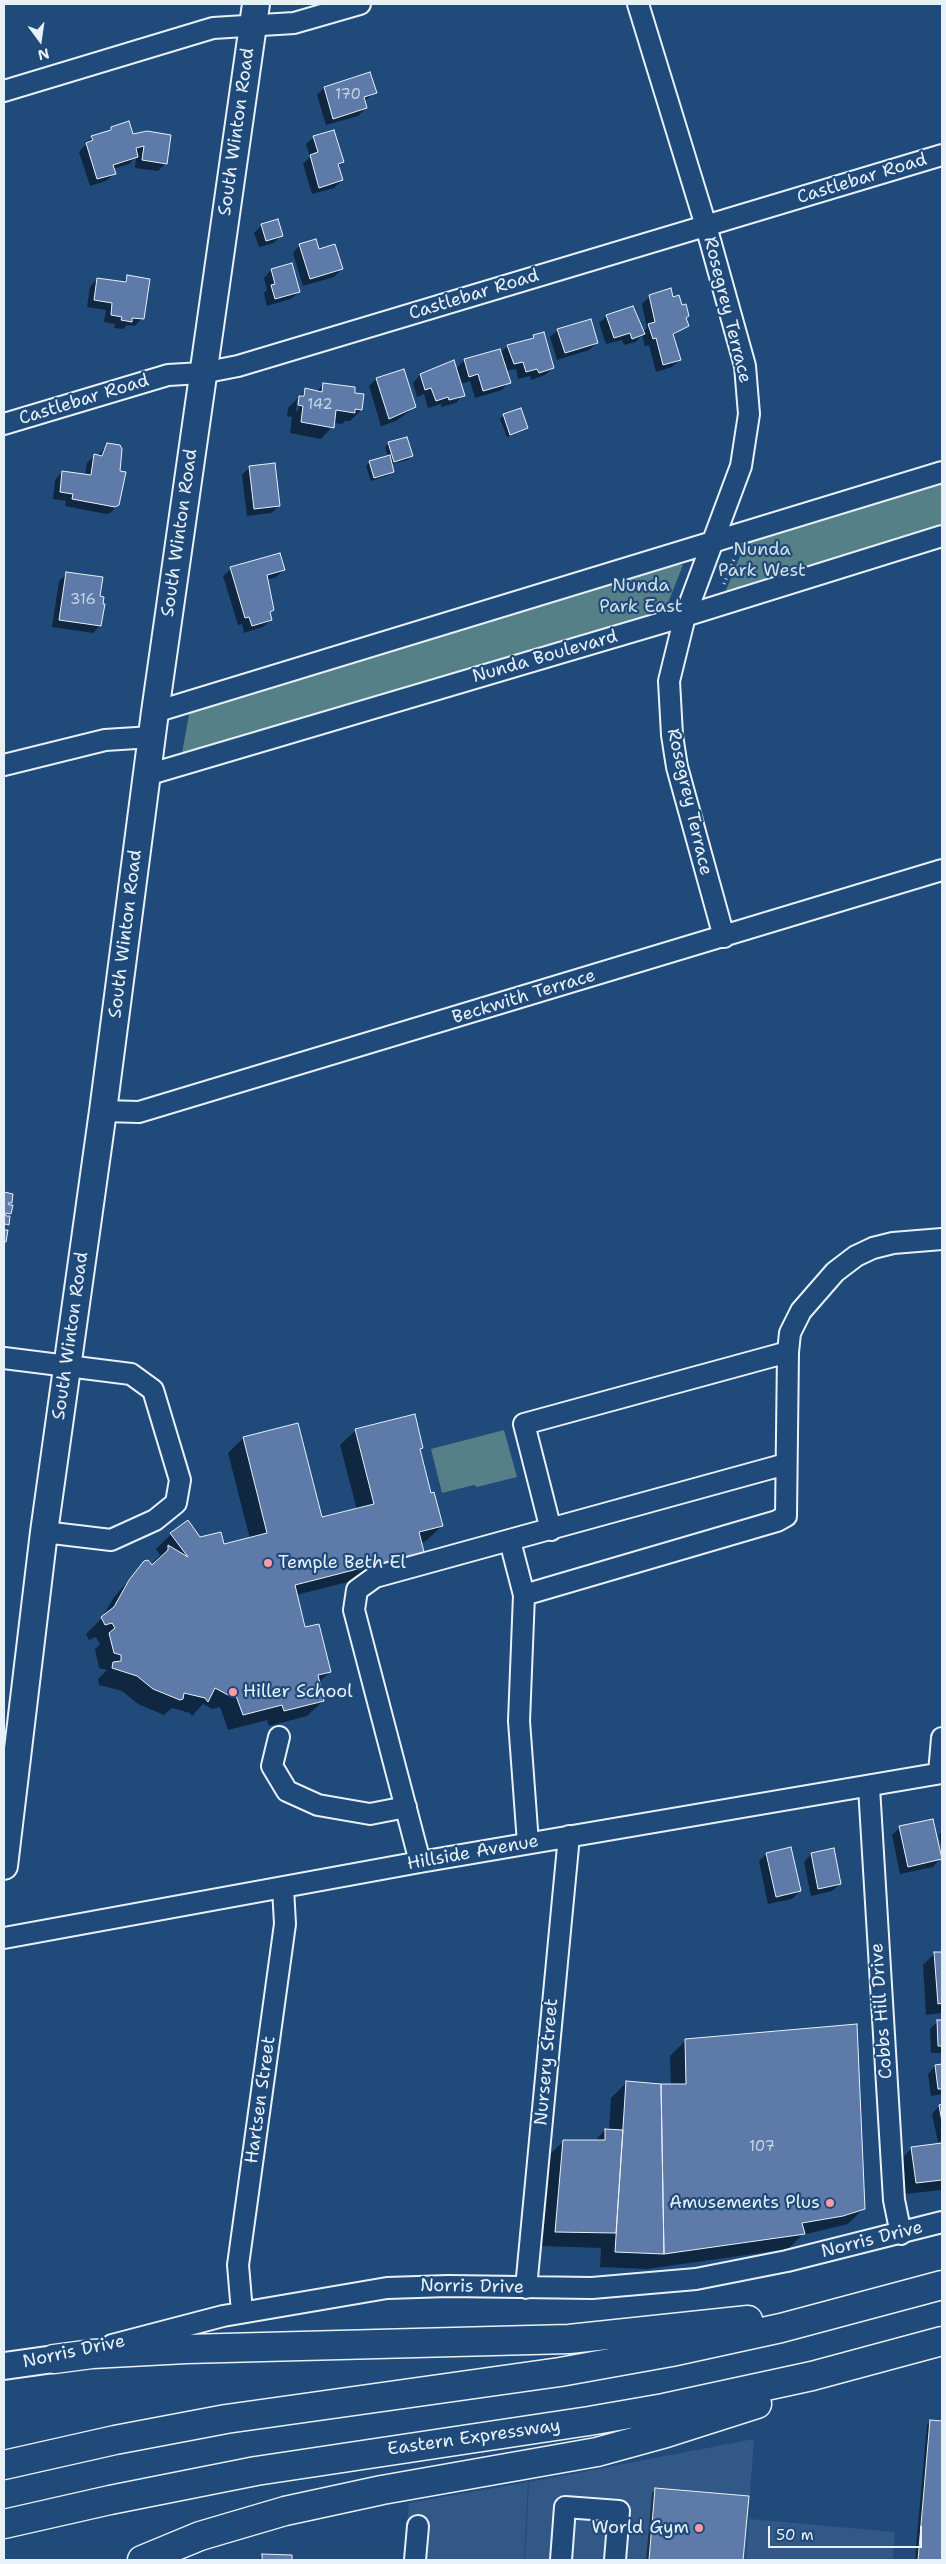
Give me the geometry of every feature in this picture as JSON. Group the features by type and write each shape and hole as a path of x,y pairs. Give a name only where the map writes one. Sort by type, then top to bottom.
{"highway":[{"path":"4,2466 115,2440 226,2420 534,2376 643,2358 745,2337 854,2310 942,2285"},
{"path":"54,2359 92,2354 194,2349 568,2339 854,2310"},
{"path":"123,2560 266,2516 344,2498 554,2461 642,2441 942,2341"},
{"name":"Eastern Expressway","path":"4,2524 110,2500 256,2471 571,2424 664,2408 812,2376 942,2341"},
{"path":"142,2560 200,2536"}],"main road":[{"name":"South Winton Road","path":"4,1866 44,1532 103,1111 202,373 255,15"},
{"name":"Norris Drive","path":"4,2366 54,2359"}],"street":[{"path":"4,91 255,15 294,23 360,4"},
{"name":"Rosegrey Terrace","path":"638,4 706,226 745,366 749,414 742,466 685,616 669,682 672,735 686,802 724,937"},
{"name":"Castlebar Road","path":"4,424 168,375 202,373 238,366 942,154"},
{"path":"4,766 105,740 713,542 942,472"},
{"name":"Nunda Boulevard","path":"147,774 685,616 942,536"},
{"name":"Beckwith Terrace","path":"103,1111 138,1112 942,870"},
{"path":"524,1595 777,1521 786,1516 788,1352 790,1333 801,1311 835,1272 856,1256 873,1248 893,1243 942,1239"},
{"path":"551,1530 524,1424 788,1352"},
{"path":"4,1358 131,1374 153,1390 180,1480 176,1503 155,1520 111,1540 44,1532"},
{"path":"420,1862 354,1610 357,1590 375,1577 510,1542 786,1464"},
{"path":"510,1542 524,1595 519,1721 528,1843"},
{"path":"279,1737 272,1766 287,1791 318,1805 370,1814 406,1807"},
{"path":"941,1773 942,1738"},
{"name":"Hillside Avenue","path":"4,1938 420,1862 869,1787 941,1773"},
{"name":"Cobbs Hill Drive","path":"869,1787 894,2190 901,2234"},
{"name":"Nursery Street","path":"526,2288 569,1836"},
{"name":"Hartsen Street","path":"242,2312 238,2265 285,1924 283,1888"},
{"name":"Norris Drive","path":"54,2359 189,2324 242,2312 331,2296 396,2288 448,2286 613,2288 704,2278 901,2234 942,2222"},
{"path":"561,2560 565,2507 619,2511 615,2560"},
{"path":"415,2560 418,2526"}],"path":[{"path":"721,594 738,547"}],"shaded area":[{"path":"754,2439 745,2560 525,2560 529,2482"},
{"path":"528,2482 524,2560 404,2560 409,2503"},
{"path":"749,2519 895,2532 893,2560 746,2560"}],"green space":[{"name":"Nunda Park West","path":"942,484 942,527 724,595 745,544"},
{"name":"Nunda Park East","path":"675,564 683,565 664,613 182,753 190,709"},
{"path":"504,1430 517,1477 442,1493 431,1449"}],"building":[{"path":"370,72 377,93 364,97 367,108 333,119 324,87"},
{"path":"129,121 133,134 147,131 171,135 167,164 142,160 144,146 136,148 138,157 113,165 116,174 97,179 86,143 93,140 91,136 111,130 111,127"},
{"path":"334,130 344,162 338,164 343,180 319,188 310,155 318,152 313,136"},
{"path":"278,219 283,236 266,241 261,224"},
{"path":"316,239 319,249 335,244 343,269 310,279 299,244"},
{"path":"292,263 300,292 275,299 271,285 275,284 271,269"},
{"path":"127,275 150,279 144,319 132,318 132,322 121,320 122,317 111,315 112,303 94,300 97,278 126,282"},
{"path":"671,288 673,297 679,295 682,305 686,304 689,316 686,318 689,326 673,334 681,360 663,365 656,338 653,339 648,324 655,322 649,295"},
{"path":"633,306 645,334 632,339 630,333 614,338 606,315"},
{"path":"591,319 598,343 565,353 557,329"},
{"path":"544,332 554,368 539,373 537,369 526,372 523,362 514,364 507,345 534,338 533,335"},
{"path":"500,349 511,383 483,391 478,374 469,377 464,359"},
{"path":"454,360 465,396 449,400 448,397 436,401 431,388 425,390 420,374"},
{"path":"404,369 416,407 389,419 376,378"},
{"path":"323,383 355,387 355,393 364,394 362,410 355,409 355,413 336,410 334,428 301,422 303,406 298,405 299,396 304,396 305,388 322,392"},
{"path":"521,408 528,428 510,435 503,414"},
{"path":"407,437 413,456 394,462 388,442"},
{"path":"107,443 120,445 122,449 120,471 126,472 119,505 115,507 72,499 73,494 60,492 62,471 91,475 94,454 102,456"},
{"path":"390,455 394,472 374,478 369,461"},
{"path":"275,463 280,506 254,509 249,466"},
{"path":"280,553 285,570 267,575 274,610 270,612 272,620 252,626 249,617 245,618 230,567"},
{"path":"66,572 103,577 100,596 104,597 103,604 105,604 101,626 59,620"},
{"path":"4,1192 13,1194 12,1203 8,1203 13,1205 11,1214 6,1213 6,1216 10,1216 9,1225 5,1224 4,1230"},
{"path":"4,1230 8,1230 6,1242 4,1242"},
{"name":"Temple Beth El","path":"415,1414 423,1448 420,1449 431,1493 434,1492 443,1526 419,1532 424,1552 295,1585 305,1627 319,1624 331,1672 318,1675 324,1701 284,1711 282,1705 243,1715 235,1693 228,1695 215,1688 208,1702 205,1698 184,1693 183,1699 180,1700 153,1689 137,1676 112,1668 113,1662 121,1661 121,1655 114,1653 109,1633 115,1628 112,1623 105,1625 101,1617 114,1607 129,1580 144,1561 148,1560 152,1565 168,1550 168,1545 188,1557 170,1533 188,1520 200,1537 221,1532 224,1544 267,1533 243,1437 298,1423 322,1517 374,1504 355,1429"},
{"path":"933,1819 942,1859 908,1867 899,1826"},
{"path":"791,1847 801,1891 776,1897 766,1853"},
{"path":"834,1848 841,1884 818,1889 811,1853"},
{"path":"934,1952 942,1952 942,2003 938,2004"},
{"path":"937,2020 942,2020 942,2046 938,2046"},
{"path":"857,2024 865,2209 843,2216 802,2223 805,2234 664,2254 661,2084 686,2084 685,2039"},
{"path":"942,2064 942,2089 938,2089 935,2065"},
{"path":"626,2081 661,2084 664,2254 615,2252"},
{"path":"942,2104 942,2122 939,2105"},
{"path":"605,2129 623,2130 616,2233 555,2232 563,2140 605,2140"},
{"path":"942,2143 942,2180 916,2183 911,2147"},
{"path":"930,2420 942,2421 942,2560 918,2560"},
{"name":"World Gym","path":"655,2488 749,2496 743,2560 649,2560"},
{"path":"262,2554 292,2555 292,2560 262,2560"}],"place":[{"name":"Temple Beth El","path":"268,1563"},
{"name":"Hiller School","path":"233,1692"},
{"name":"Amusements Plus","path":"830,2203"},
{"name":"World Gym","path":"699,2528"}]}
